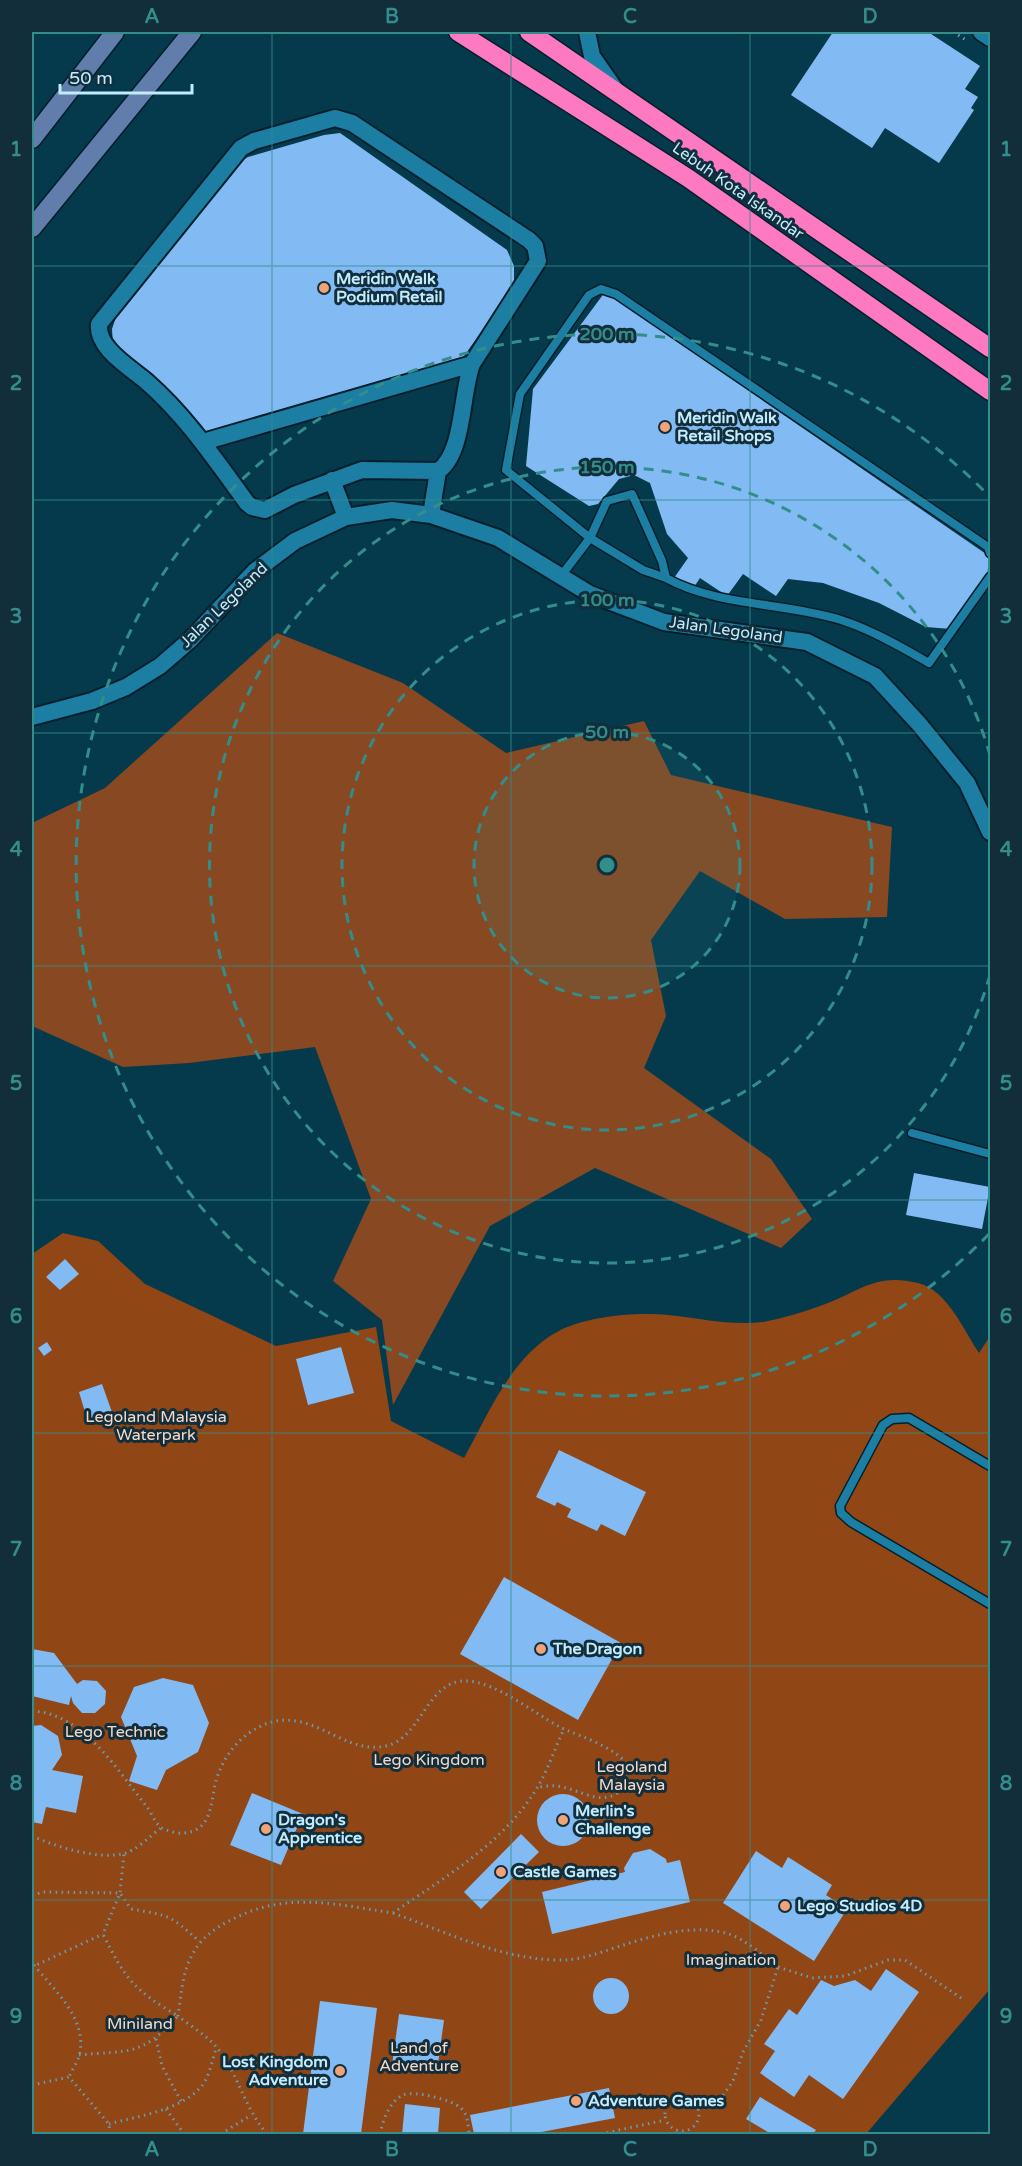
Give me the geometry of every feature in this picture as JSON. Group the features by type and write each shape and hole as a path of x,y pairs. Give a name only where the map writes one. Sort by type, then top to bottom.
{"highway":[{"name":"Lebuh Kota Iskandar","path":"458,32 687,178 990,391"},
{"name":"Lebuh Kota Iskandar","path":"529,32 990,348"}],"main road":[{"path":"32,138 115,32"},
{"path":"32,228 192,32"}],"street":[{"path":"587,32 592,56 615,89"},
{"path":"981,32 990,38"},
{"path":"431,515 438,471 451,459 454,450 466,379 472,364 535,269 538,253 535,246 352,123 335,118 241,148 99,324 98,332 105,345 170,402 247,503 258,510 271,508 294,495 363,470 438,471"},
{"path":"202,442 472,364"},
{"path":"332,480 346,517"},
{"name":"Jalan Legoland","path":"32,717 92,701 126,687 159,666 190,640 255,571 295,541 346,517 392,510 431,515 498,538 590,594 664,622 807,642 875,676 920,724 967,783 990,832"}],"lane":[{"path":"990,553 987,547 616,294 601,289 589,296 520,394 506,460 506,470 510,476 590,538 643,570 666,578 695,593 841,620 893,643 929,663 990,577"},
{"path":"561,576 590,538 607,501 632,494 662,561 666,578"},
{"path":"912,1133 990,1154"},
{"path":"989,1600 851,1522 842,1513 840,1506 883,1425 892,1419 909,1418 990,1466"}],"path":[{"path":"32,1712 56,1718 80,1730 109,1759 161,1828 183,1834 201,1828 207,1818 218,1774 230,1751 249,1734 264,1725 290,1721 309,1723 349,1742 368,1748 388,1746 403,1737 438,1693 453,1683 464,1681 481,1682 564,1729 616,1752 629,1768 630,1777 618,1793 609,1797 584,1795 557,1786 537,1787"},
{"path":"393,1913 468,1863 511,1824 537,1787 564,1729"},
{"path":"32,1836 46,1843 94,1853 124,1854 161,1828"},
{"path":"69,2077 80,2055 79,2030 75,2016 33,1966 103,1934 120,1893 124,1854"},
{"path":"32,1894 45,1892 120,1893"},
{"path":"120,1893 131,1909 158,1912 173,1918 200,1942"},
{"path":"80,2055 121,2054 142,2048 156,2039 178,2016 189,1960 200,1942 216,1928 252,1909 297,1900 393,1913 481,1946 517,1956 554,1960 579,1960 672,1931 709,1931 730,1935 778,1967 812,1978 845,1976 888,1960 905,1960 964,2000"},
{"path":"103,1934 123,1974 155,2003 178,2016 217,2048 234,2076 251,2115 267,2134"},
{"path":"700,2110 720,2100 733,2081 743,2052 761,2020 778,1967"},
{"path":"156,2039 162,2066 181,2101"},
{"path":"109,2124 166,2109 202,2087 217,2048"},
{"path":"32,2085 69,2077"},
{"path":"69,2077 109,2124 110,2134"},
{"path":"380,2134 393,2103 405,2094 419,2094 455,2104 467,2119 469,2134"},
{"path":"688,2097 696,2103 700,2110 700,2120 694,2128 686,2132 673,2129 665,2120 665,2108 676,2098 688,2097"},
{"path":"166,2109 184,2134"},
{"path":"220,2134 251,2115"},
{"path":"601,2134 665,2120"}],"green space":[{"name":"Legoland Malaysia","path":"63,1233 98,1241 145,1284 276,1346 376,1327 391,1421 464,1458 502,1388 526,1356 557,1332 582,1322 611,1316 655,1314 727,1322 763,1322 812,1309 881,1281 904,1280 928,1287 938,1294 953,1312 979,1353 990,1336 990,1989 866,2134 32,2134 32,1254"}],"shaded area":[{"path":"277,633 403,683 506,753 644,721 671,775 892,827 887,917 785,919 700,871 651,940 666,1016 644,1068 771,1159 812,1219 781,1248 595,1168 490,1226 393,1405 382,1320 333,1281 371,1199 315,1047 189,1063 123,1067 32,1026 32,823 105,788"}],"building":[{"path":"833,32 928,32 980,66 965,89 978,97 971,108 974,110 939,163 885,128 872,148 791,95"},
{"name":"Meridin Walk Podium Retail","path":"340,133 507,250 514,266 514,281 507,296 459,363 215,436 200,432 113,345 112,329 117,314 236,164 248,157 324,135"},
{"name":"Meridin Walk Retail Shops","path":"605,292 989,556 987,579 951,629 926,627 879,603 823,583 788,579 776,596 743,574 727,596 700,578 692,590 674,578 688,558 667,534 650,483 634,475 619,479 598,504 589,506 526,466 533,389"},
{"path":"914,1173 990,1187 982,1229 906,1215"},
{"path":"65,1259 79,1274 60,1290 46,1277"},
{"path":"47,1342 52,1350 44,1356 38,1348"},
{"path":"341,1347 354,1393 308,1405 296,1359"},
{"path":"102,1384 113,1415 88,1422 79,1392"},
{"path":"559,1450 646,1492 625,1536 601,1524 597,1531 567,1517 571,1509 557,1502 555,1506 536,1497"},
{"name":"The Dragon","path":"504,1577 621,1643 578,1720 460,1654"},
{"path":"32,1649 54,1653 77,1684 83,1680 97,1681 106,1691 105,1704 95,1713 82,1713 73,1703 71,1696 69,1705 32,1696"},
{"path":"163,1678 193,1685 209,1723 198,1752 166,1770 157,1790 129,1781 137,1756 121,1717 134,1687"},
{"path":"41,1725 58,1736 62,1755 52,1770 83,1776 76,1813 46,1807 42,1824 32,1822 32,1726"},
{"name":"Dragon's Apprentice","path":"252,1793 303,1814 281,1865 230,1845"},
{"name":"Merlin's Challenge","path":"558,1794 568,1794 577,1798 585,1806 589,1820 585,1834 577,1842 568,1846 558,1846 549,1842 541,1834 537,1825 537,1815 541,1806 549,1798"},
{"name":"Castle Games","path":"521,1834 539,1852 481,1909 464,1892"},
{"path":"650,1849 666,1859 667,1863 680,1860 690,1902 552,1934 542,1892 625,1872 624,1868 633,1853"},
{"name":"Lego Studios 4D","path":"756,1851 782,1868 788,1857 832,1885 826,1895 847,1909 814,1961 723,1903"},
{"path":"886,1969 919,1992 843,2099 809,2075 794,2097 760,2073 775,2051 764,2044 789,2009 797,2015 821,1980 834,1986 855,1980 871,1991"},
{"path":"611,1978 624,1983 629,1996 624,2009 611,2014 598,2009 593,1996 598,1983"},
{"name":"Lost Kingdom Adventure","path":"320,2001 377,2008 361,2134 303,2134"},
{"path":"399,2014 444,2020 437,2071 392,2065"},
{"name":"Adventure Games","path":"609,2088 615,2118 531,2134 474,2134 470,2115"},
{"path":"760,2097 816,2130 813,2134 771,2134 746,2119"},
{"path":"405,2104 440,2108 438,2134 402,2134"}],"place":[{"name":"Meridin Walk Podium Retail","path":"324,288"},
{"name":"Meridin Walk Retail Shops","path":"665,427"},
{"name":"The Dragon","path":"541,1649"},
{"name":"Merlin's Challenge","path":"563,1820"},
{"name":"Dragon's Apprentice","path":"266,1829"},
{"name":"Castle Games","path":"501,1872"},
{"name":"Lego Studios 4D","path":"785,1906"},
{"name":"Lost Kingdom Adventure","path":"340,2071"},
{"name":"Adventure Games","path":"576,2101"}],"park label":[{"name":"Legoland Malaysia Waterpark","path":"156,1426"},
{"name":"Lego Technic","path":"115,1732"},
{"name":"Lego Kingdom","path":"429,1760"},
{"name":"Imagination","path":"731,1960"},
{"name":"Miniland","path":"140,2024"},
{"name":"Land of Adventure","path":"419,2057"}]}
